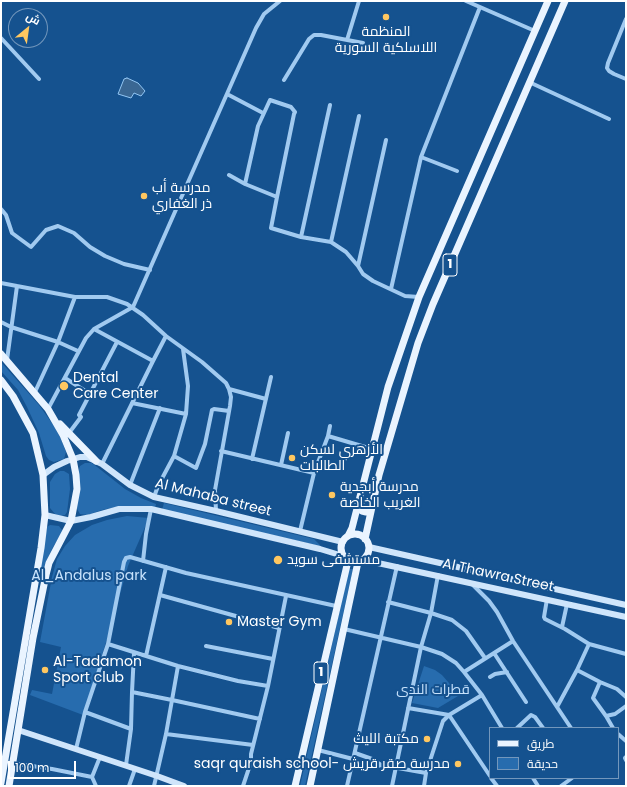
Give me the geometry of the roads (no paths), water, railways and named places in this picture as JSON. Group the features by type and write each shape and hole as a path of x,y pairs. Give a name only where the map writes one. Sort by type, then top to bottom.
{"main road":[{"name":"1","path":"348,536 352,528 388,387 419,297 548,1"},
{"name":"1","path":"365,539 379,475 418,343 433,304 564,1"},
{"path":"404,339 418,343"},
{"path":"1,354 35,392 48,409 63,435 73,459 77,489 71,521 49,563 33,638 9,786"},
{"path":"1,380 13,396 33,433 42,475 45,515 41,548 1,783"},
{"path":"53,418 99,462"},
{"path":"42,475 54,467 73,459 87,458 99,462"},
{"name":"Al Mahaba street","path":"99,462 130,485 163,500 216,511 342,542"},
{"path":"362,487 361,510 364,512 372,509"},
{"path":"160,510 163,500"},
{"name":"Al Mahaba street","path":"45,515 71,521 91,518 119,509 160,510 320,549 345,558"},
{"path":"357,534 365,539 369,547 367,556 361,561 345,558 341,549 342,542 348,536 357,534"},
{"path":"320,549 323,545 323,537"},
{"name":"Al Thawra Street","path":"369,547 626,605"},
{"name":"1","path":"295,786 336,606 345,558"},
{"name":"1","path":"310,786 344,629 361,561"},
{"name":"Al Thawra Street","path":"361,561 396,566 626,617"},
{"path":"539,597 540,586"},
{"path":"557,601 556,595 559,590"},
{"path":"18,730 126,765 184,786"}],"street":[{"path":"270,1 276,4"},
{"path":"48,409 86,338 94,329 133,308 256,28 264,14 280,1"},
{"path":"347,40 359,1"},
{"path":"466,1 535,31"},
{"path":"391,289 421,158 480,7"},
{"path":"626,19 607,68 614,74 626,79"},
{"path":"284,80 312,36 319,35 363,43"},
{"path":"1,38 39,79"},
{"path":"529,82 609,119"},
{"path":"227,94 263,113"},
{"path":"245,184 258,126 270,100 291,107 295,112 271,228 301,237 330,242 346,252 363,274 368,278 405,296 419,297"},
{"path":"301,237 330,105"},
{"path":"330,242 359,116"},
{"path":"358,266 386,140"},
{"path":"421,158 457,171"},
{"path":"229,175 245,184 277,197"},
{"path":"1,209 6,215 12,233 30,247 46,230 58,226 74,233 90,247 105,256 124,264 150,270"},
{"path":"1,283 75,297 107,298 120,301 133,308 166,336 202,362 226,383 231,397 215,490 216,511"},
{"path":"7,360 17,286"},
{"path":"35,392 58,342 75,297"},
{"path":"1,322 58,342 78,351"},
{"path":"94,329 152,361"},
{"path":"99,462 132,403 166,336"},
{"path":"69,433 81,417 80,416 90,394 117,342"},
{"path":"154,497 158,486 174,456 186,414 188,386 183,349"},
{"path":"252,459 271,377"},
{"path":"65,378 90,394"},
{"path":"229,389 266,400"},
{"path":"132,403 186,414"},
{"path":"130,485 160,408"},
{"path":"174,456 196,468 205,444 212,410 229,411"},
{"path":"300,531 314,473 328,436 330,426"},
{"path":"281,465 288,433"},
{"path":"328,436 372,449"},
{"path":"221,451 314,473"},
{"path":"143,561 151,509"},
{"path":"76,749 85,712 108,644 126,558 130,557 186,573 336,606"},
{"path":"347,786 396,566"},
{"path":"146,656 166,567"},
{"path":"392,786 421,647 431,612 438,575"},
{"path":"471,583 489,601 513,641 570,727"},
{"path":"160,595 279,628"},
{"path":"244,786 251,762 253,744 268,686 286,596"},
{"path":"547,599 545,619 562,627 589,644 626,654"},
{"path":"388,602 431,612 452,620 466,631 485,658"},
{"path":"562,627 567,604"},
{"path":"344,629 380,639 421,647 442,654 456,663 464,672 482,695 501,727"},
{"path":"464,672 513,641"},
{"path":"108,644 178,666 238,681 268,686"},
{"path":"557,707 589,644"},
{"path":"206,646 273,659"},
{"path":"126,765 131,729 134,653"},
{"path":"494,653 526,702"},
{"path":"154,786 166,734 178,666"},
{"path":"577,670 617,689 626,697"},
{"path":"490,677 494,674 507,672"},
{"path":"600,682 593,698 612,727"},
{"path":"132,692 260,719"},
{"path":"424,786 426,773 443,721 449,715 482,695"},
{"path":"606,716 615,714 626,706"},
{"path":"408,708 449,715 489,774"},
{"path":"85,712 131,729"},
{"path":"518,727 531,715 535,717 542,727"},
{"path":"166,734 253,744"},
{"path":"318,750 373,768 381,765"},
{"path":"355,753 372,759 381,765 426,773"},
{"path":"96,786 92,777 100,757"},
{"path":"12,763 92,777"},
{"path":"129,786 135,769"},
{"path":"561,786 571,779"}],"place":[{"name":"المنظمة اللاسلكية السورية","path":"386,17"},
{"name":"مدرسة أب ذر الغفاري","path":"144,196"},
{"name":"Dental Care Center","path":"64,386"},
{"name":"الأزهري لسكن الطالبات","path":"292,458"},
{"name":"مدرسة أبجدية الغريب الخاصة","path":"332,495"},
{"name":"مستشفى سويد","path":"278,560"},
{"name":"Master Gym","path":"229,622"},
{"name":"Al-Tadamon Sport club","path":"45,670"},
{"name":"مكتبة الليث","path":"427,739"},
{"name":"saqr quraish school- مدرسة صقر قريش","path":"458,764"}],"park label":[{"name":"Al_Andalus park","path":"89,576"},
{"name":"قطرات الندى","path":"433,690"}]}
